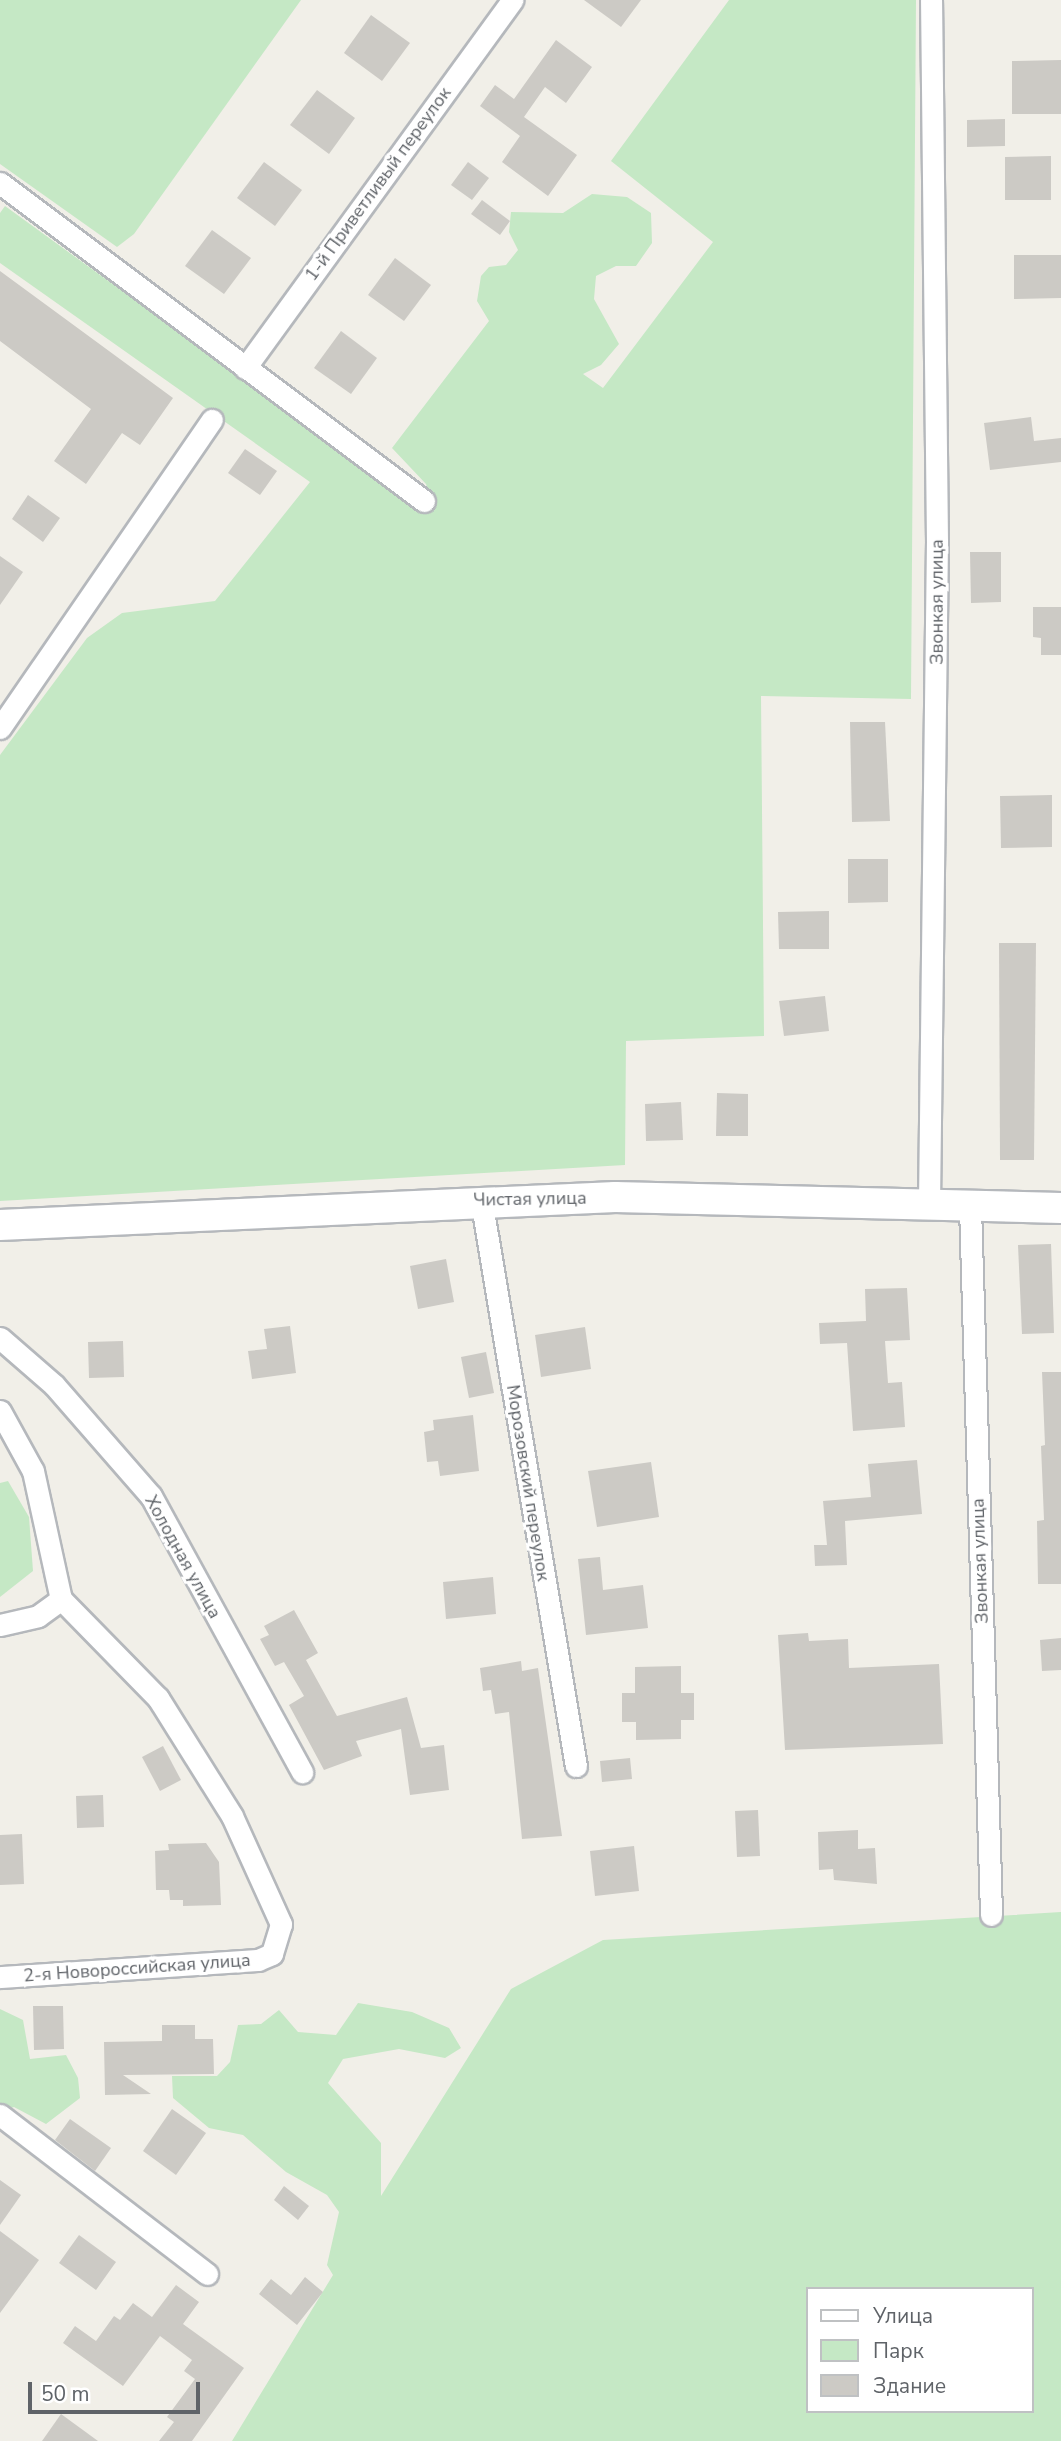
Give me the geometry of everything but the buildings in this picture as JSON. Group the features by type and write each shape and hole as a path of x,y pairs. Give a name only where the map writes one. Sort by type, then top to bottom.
{"street":[{"name":"1-й Приветливый переулок","path":"245,368 512,0"},
{"name":"Звонкая улица","path":"929,1204 937,583 930,0"},
{"path":"0,183 424,500"},
{"path":"0,728 212,420"},
{"name":"Чистая улица","path":"0,1225 481,1199 1061,1208"},
{"name":"Морозовский переулок","path":"481,1199 576,1766"},
{"name":"Звонкая улица","path":"970,1206 991,1915"},
{"name":"Холодная улица","path":"0,1338 54,1385 151,1496 302,1772"},
{"path":"0,1411 33,1471 61,1599 38,1616 0,1625"},
{"name":"2-я Новороссийская улица","path":"0,1977 229,1964 272,1954 280,1941 275,1903 232,1816 158,1698 61,1599"},
{"path":"0,2115 207,2274"}],"green space":[{"path":"0,0 301,0 134,234 117,247 0,164"},
{"path":"729,0 916,0 911,699 761,696 764,1036 626,1041 625,1165 0,1201 0,755 87,638 122,613 215,601 310,482 0,263 0,213 5,206 424,510 435,509 426,484 392,448 489,321 477,301 481,276 489,267 506,265 518,250 509,232 511,212 563,213 592,194 627,197 651,213 652,243 636,266 616,266 596,276 594,299 619,344 601,365 583,374 603,388 713,242 611,161"},
{"path":"8,1481 29,1517 33,1571 0,1597 0,1483"},
{"path":"1061,1912 1061,2441 232,2441 333,2275 327,2265 339,2212 327,2195 286,2172 243,2135 209,2128 173,2098 172,2076 217,2076 230,2062 238,2025 261,2024 279,2010 298,2032 336,2035 358,2003 412,2012 449,2028 461,2048 445,2058 399,2049 343,2059 328,2083 381,2143 381,2196 511,1989 603,1940"},
{"path":"0,2009 23,2020 30,2059 66,2055 78,2078 80,2098 46,2124 14,2107 0,2112"}]}
